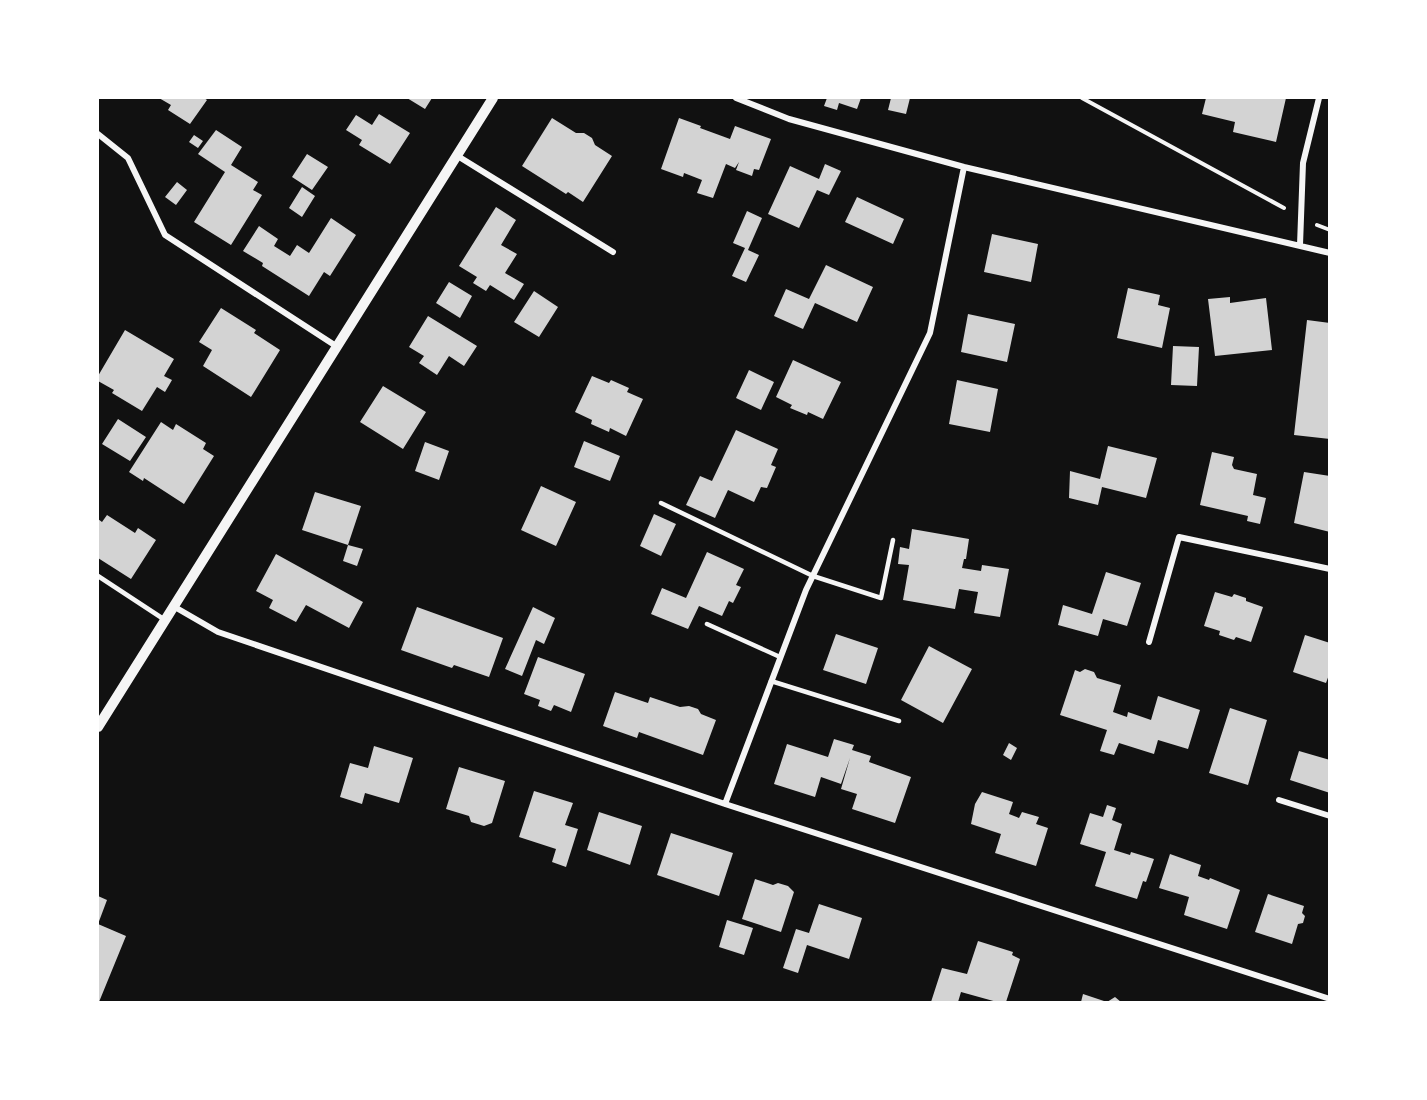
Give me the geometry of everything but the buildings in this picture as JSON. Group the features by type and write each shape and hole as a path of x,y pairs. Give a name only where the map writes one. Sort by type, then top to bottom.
{"street":[{"path":"98,727 493,98"},
{"path":"736,98 789,120 964,167 1329,253"},
{"path":"1300,245 1303,164 1319,98"},
{"path":"98,134 128,158 165,235 336,346"},
{"path":"456,155 613,252"},
{"path":"725,804 813,576 930,333 964,167"},
{"path":"1149,642 1179,537 1329,569"},
{"path":"173,606 218,632 725,804 1329,999"},
{"path":"1279,800 1329,816"}],"lane":[{"path":"661,503 813,576 881,598 893,540"},
{"path":"98,576 165,620"},
{"path":"707,624 780,657"},
{"path":"771,681 899,721"}],"path":[{"path":"1082,98 1302,218"}]}
